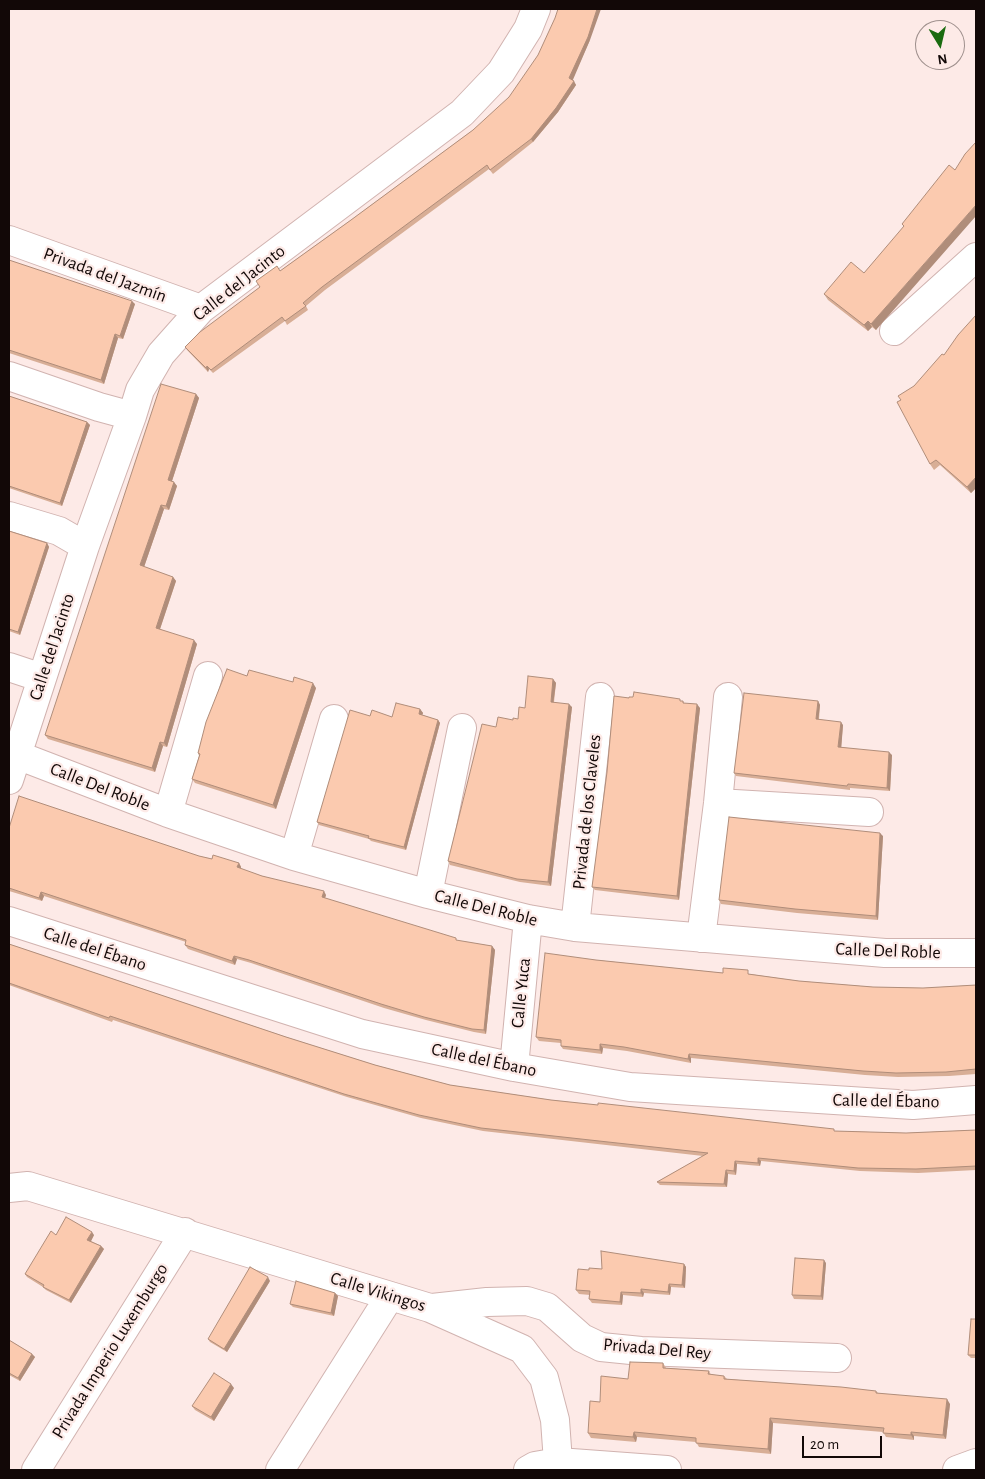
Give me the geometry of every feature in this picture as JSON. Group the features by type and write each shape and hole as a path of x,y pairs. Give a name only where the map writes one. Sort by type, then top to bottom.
{"street":[{"name":"Calle del Jacinto","path":"13,768 85,546 140,390 161,354 201,309 462,113 501,72 528,29 536,9"},
{"name":"Privada del Jazmín","path":"9,240 201,309"},
{"path":"894,331 976,257"},
{"path":"9,376 100,408 132,416"},
{"path":"9,516 59,531 85,546"},
{"path":"9,667 42,678"},
{"path":"168,813 208,676"},
{"name":"Privada de los Claveles","path":"575,927 600,697"},
{"path":"701,938 718,803 728,697"},
{"path":"294,856 334,720"},
{"path":"428,894 462,728"},
{"name":"Calle Del Roble","path":"13,768 168,813 294,856 428,894 528,919 575,927 885,953 976,953"},
{"path":"718,803 869,812"},
{"name":"Calle Yuca","path":"514,1067 528,919"},
{"name":"Calle del Ébano","path":"9,921 362,1034 514,1067 630,1087 913,1105 976,1100"},
{"name":"Calle Vikingos","path":"9,1188 28,1186 185,1232 430,1308 522,1349 544,1378 555,1420 557,1466"},
{"name":"Privada Imperio Luxemburgo","path":"36,1470 185,1232"},
{"path":"280,1470 390,1296"},
{"name":"Privada Del Rey","path":"430,1308 487,1302 527,1301 547,1307 582,1338 601,1347 641,1351 837,1358"},
{"path":"957,1470 976,1463"},
{"path":"528,1470 535,1466 667,1470"}],"building":[{"path":"558,9 597,9 588,37 569,78 574,81 556,108 531,139 490,170 487,165 322,287 303,303 306,306 285,321 282,317 211,370 207,366 206,368 185,347 200,332 260,287 256,281 277,266 280,271 473,130 509,97 538,55"},
{"path":"976,142 976,205 871,324 868,321 864,325 824,294 851,262 864,273 904,226 902,224 949,165 955,170 965,154"},
{"path":"9,260 132,301 120,336 115,334 101,380 9,350"},
{"path":"976,315 976,477 967,487 936,460 930,464 897,402 901,400 898,396 914,386 942,354 944,355 958,335"},
{"path":"161,384 196,394 168,480 174,482 166,506 161,505 140,565 173,577 156,628 194,640 164,743 160,742 152,768 45,735"},
{"path":"9,396 87,422 60,503 9,486"},
{"path":"9,531 47,543 18,632 9,629"},
{"path":"227,669 247,676 249,670 293,682 294,677 313,683 273,805 192,779 200,754 198,753 206,722"},
{"path":"528,676 553,679 551,702 569,704 548,882 517,879 448,861 482,724 496,727 498,717 518,719 519,707 525,708"},
{"path":"634,692 680,699 683,703 697,704 677,896 592,887 607,772 614,696 629,698 633,697"},
{"path":"744,693 818,701 816,719 841,722 838,747 889,752 887,788 848,784 847,786 734,773"},
{"path":"396,703 420,709 419,714 438,720 404,847 317,822 350,710 370,716 372,710 392,717"},
{"path":"19,796 199,856 212,859 213,855 239,863 237,867 262,876 324,891 322,897 456,938 456,940 492,946 484,1030 472,1029 424,1017 249,960 234,956 232,961 185,945 186,940 41,892 39,898 9,888 9,828"},
{"path":"729,817 880,833 876,916 719,900"},
{"path":"9,944 286,1037 375,1065 450,1085 551,1100 598,1105 598,1103 834,1129 834,1131 906,1133 976,1130 976,1166 916,1169 858,1168 758,1158 758,1163 735,1161 734,1171 726,1170 724,1184 657,1182 708,1153 481,1128 419,1115 344,1094 110,1016 109,1018 9,983"},
{"path":"545,953 723,973 723,968 748,970 748,974 799,981 873,987 923,988 976,985 976,1069 896,1073 689,1054 688,1059 600,1044 600,1050 561,1046 561,1040 536,1037"},
{"path":"66,1217 92,1232 87,1240 101,1246 69,1300 43,1287 44,1285 25,1274 51,1231 56,1235"},
{"path":"601,1251 684,1264 682,1285 669,1284 668,1292 641,1289 641,1293 621,1292 620,1302 589,1299 590,1291 576,1290 578,1269 602,1269"},
{"path":"795,1258 824,1260 821,1296 792,1295"},
{"path":"250,1267 268,1277 224,1349 208,1339"},
{"path":"296,1281 335,1293 331,1313 290,1304"},
{"path":"971,1319 976,1319 976,1355 968,1355"},
{"path":"9,1340 32,1354 18,1378 9,1373"},
{"path":"630,1362 663,1363 663,1368 709,1371 708,1374 724,1376 724,1379 841,1387 876,1391 876,1393 947,1399 943,1435 911,1432 911,1435 883,1433 884,1428 770,1418 768,1449 696,1443 696,1438 634,1432 633,1437 588,1433 590,1401 600,1402 601,1376 628,1379"},
{"path":"214,1373 231,1384 211,1417 192,1406"}]}
